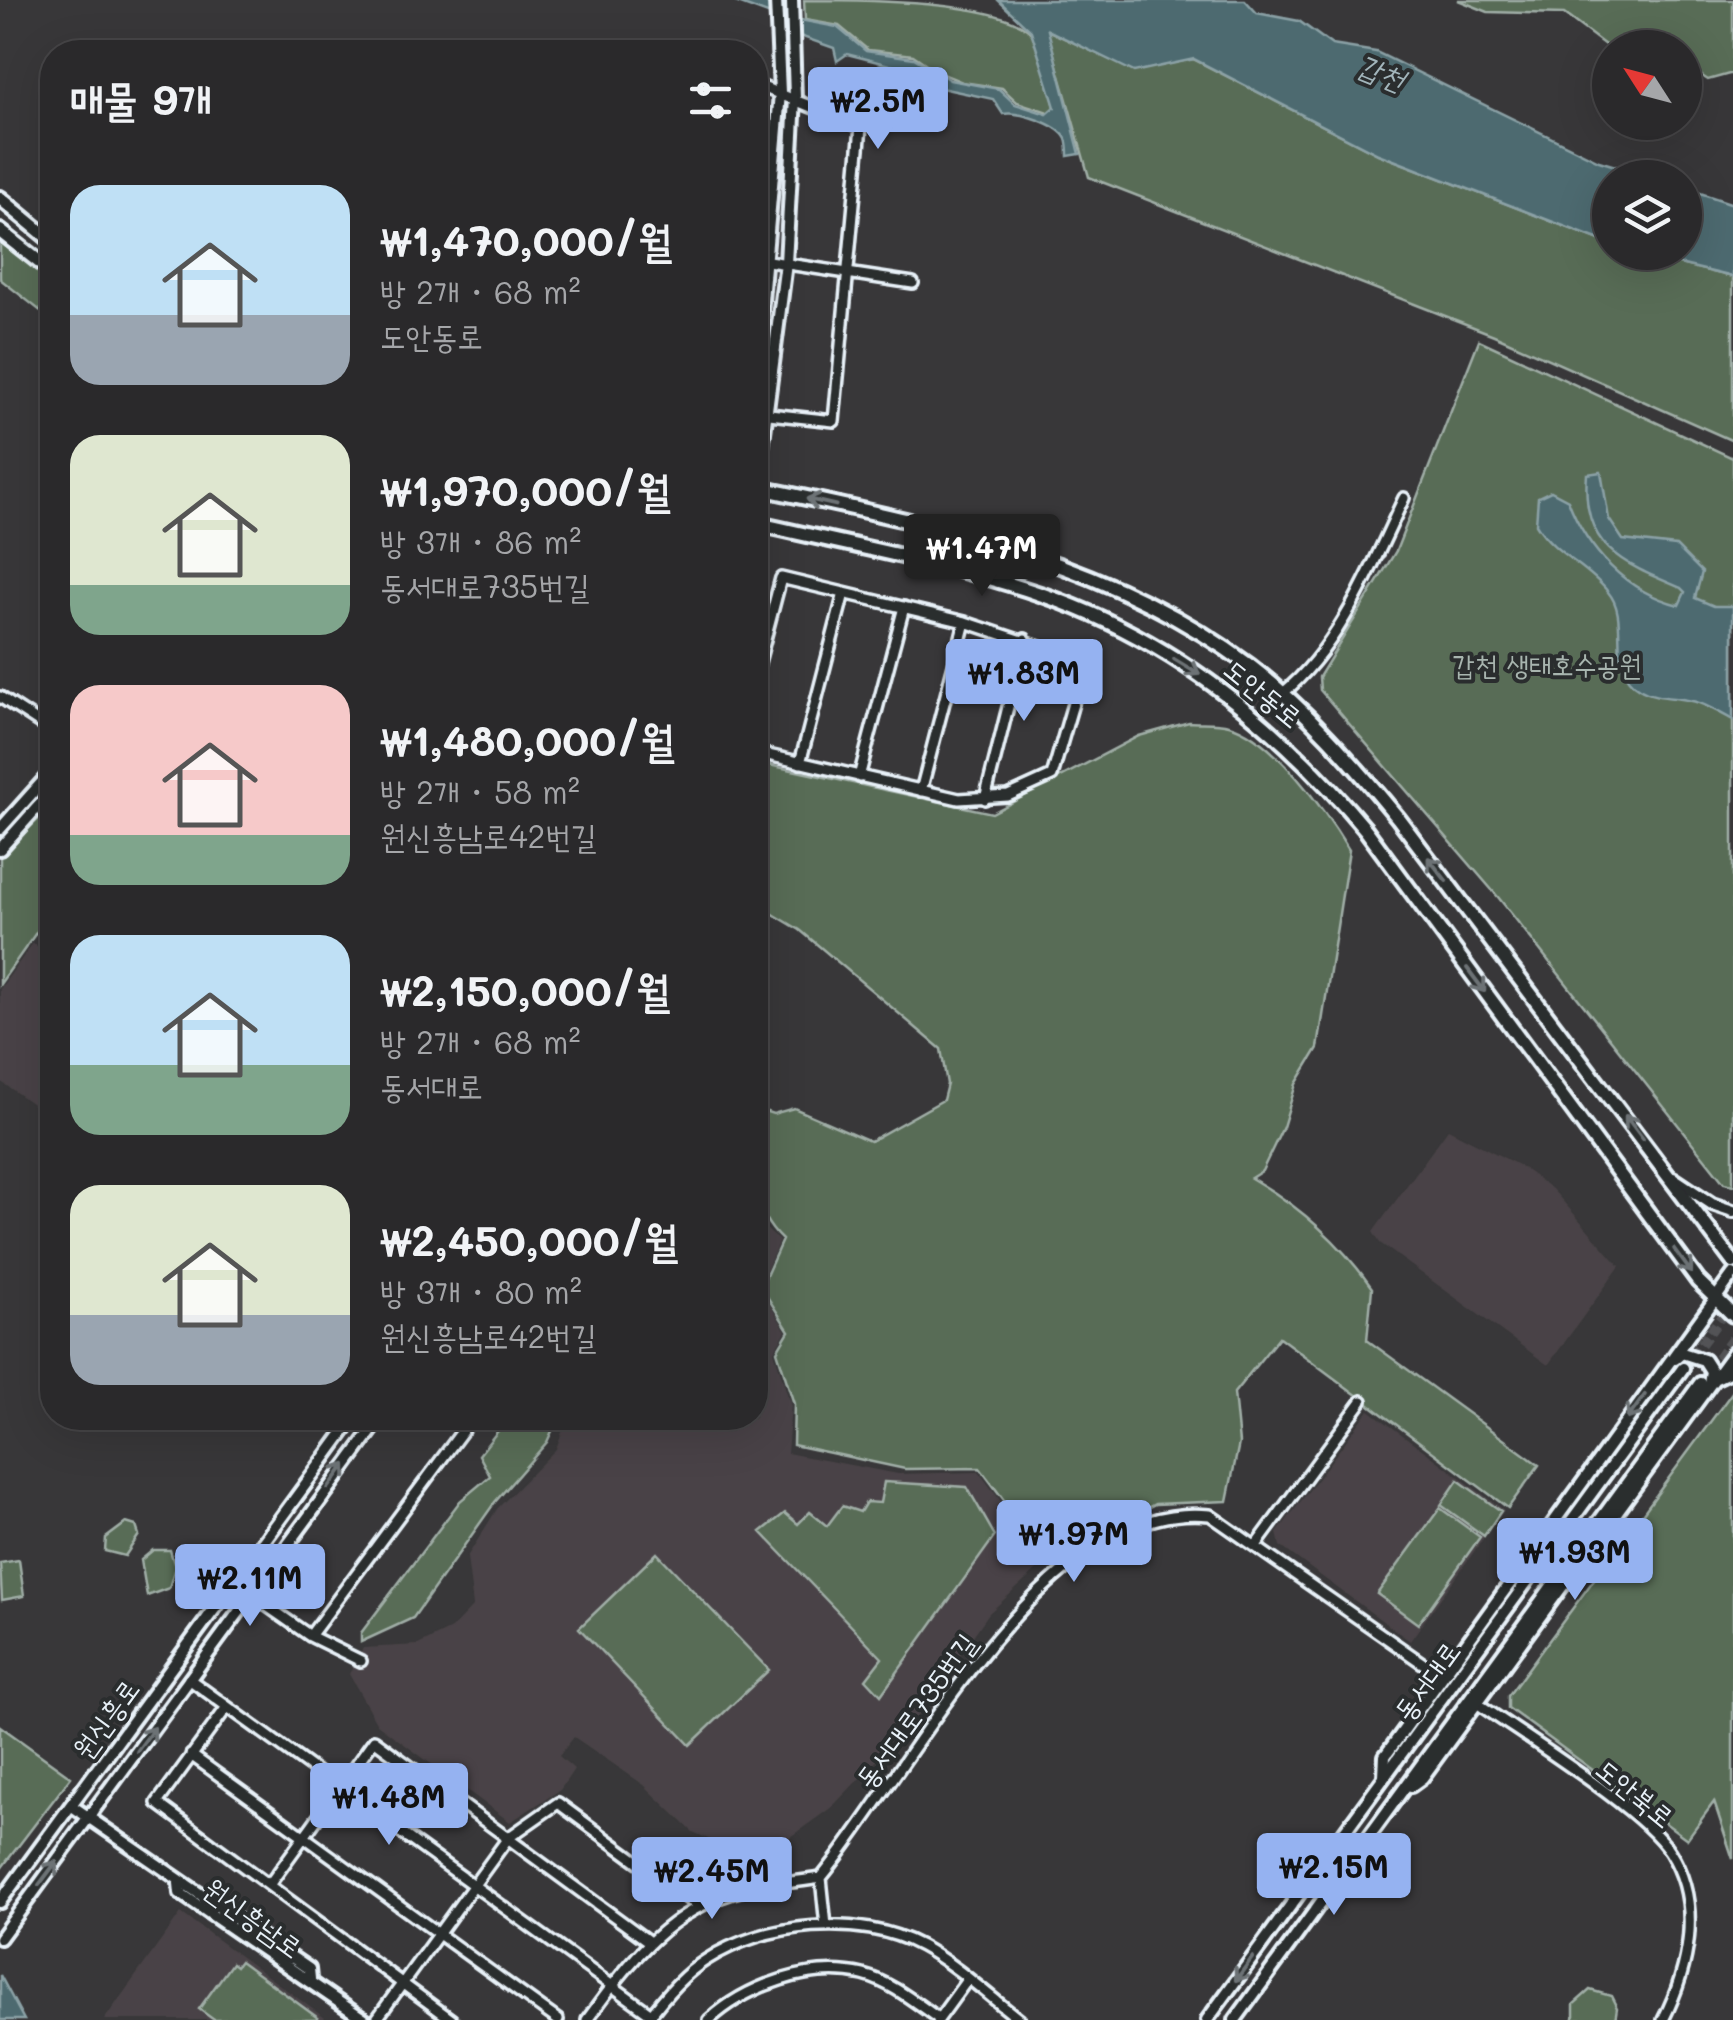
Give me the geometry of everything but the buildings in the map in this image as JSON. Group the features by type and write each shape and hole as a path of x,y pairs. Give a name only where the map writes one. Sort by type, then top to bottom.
{"main road":[{"path":"0,198 40,230"},
{"path":"0,231 40,263"},
{"name":"도안동로","path":"768,495 1036,555 1129,593 1249,666 1347,756 1398,818 1733,1262"},
{"name":"도안동로","path":"768,526 937,565 1044,596 1144,642 1248,708 1323,779 1355,818 1714,1300 1733,1315"}],"street":[{"path":"776,0 780,93 768,261 850,270 913,283"},
{"path":"768,420 786,263 795,98 792,0"},
{"path":"768,89 861,128 834,421 769,414"},
{"path":"1282,693 1307,671 1339,622 1404,498"},
{"path":"768,626 780,578 964,622 1086,662 1052,776 1008,796 985,799 921,791 768,755"},
{"path":"800,762 844,593"},
{"path":"859,777 904,607"},
{"path":"921,791 964,622"},
{"path":"985,799 1025,639"},
{"path":"0,698 40,723"},
{"path":"0,829 40,784"},
{"path":"0,848 40,804"},
{"path":"1671,1176 1712,1204 1733,1211"},
{"path":"1384,1778 1385,1756 1733,1274"},
{"path":"1662,1370 1682,1353 1704,1360 1711,1371 1702,1396"},
{"path":"1402,1792 1422,1778 1733,1353"},
{"name":"동서대로","path":"1206,2020 1684,1368"},
{"path":"1715,1378 1733,1370"},
{"name":"동서대로","path":"1235,2020 1700,1382"},
{"path":"1257,1544 1362,1401"},
{"name":"원신흥로","path":"0,1902 345,1430"},
{"name":"원신흥로","path":"0,1938 371,1430"},
{"path":"310,1636 463,1430"},
{"name":"동서대로735번길","path":"821,1878 991,1644 1070,1564 1114,1536 1182,1512 1210,1515 1257,1544 1441,1676"},
{"path":"250,1594 310,1636 361,1661"},
{"path":"189,1678 612,1986 649,2017 676,1984 706,1960 736,1944 826,1926 887,1932 923,1947 1020,2020"},
{"name":"도안북로","path":"1477,1703 1637,1818 1670,1852 1690,1911 1683,1971 1663,2020"},
{"path":"228,1707 156,1803 452,2020"},
{"path":"269,1885 374,1740 648,1941"},
{"path":"191,1756 558,2020"},
{"path":"376,2020 508,1838 558,1803 698,1906"},
{"name":"원신흥남로","path":"72,1806 179,1884 180,1894 365,2020"},
{"path":"587,2020 648,1941 698,1906 742,1890 821,1878 826,1926"},
{"path":"709,2020 742,1992 806,1975 847,1974 881,1981 938,2020 967,1980"}],"shaded area":[{"path":"33,943 40,948 40,1109 0,1081 0,989"},
{"path":"1448,1129 1520,1166 1552,1189 1620,1266 1548,1365 1380,1243 1373,1232"},
{"path":"768,1231 779,1241 768,1266"},
{"path":"768,1302 786,1331 774,1351 791,1406 787,1453 898,1474 979,1472 1046,1562 989,1613 910,1726 832,1807 783,1842 728,1848 693,1832 644,1785 574,1737 559,1756 574,1769 560,1790 510,1822 377,1724 349,1674 363,1648 418,1645 451,1629 473,1606 467,1557 497,1509 556,1449 563,1430 768,1430"},
{"path":"1369,1410 1504,1510 1410,1641 1280,1546 1277,1533"},
{"path":"181,1913 325,2018 104,2020"}],"green space":[{"path":"804,0 927,4 992,14 1016,23 1032,34 1036,42 1055,107 1051,113 1017,102 1002,88 962,82 913,55 868,50 839,26 805,20"},
{"path":"1458,0 1733,0 1733,73 1708,80 1702,76 1702,30 1592,30 1592,35 1564,14 1488,12"},
{"path":"1047,30 1134,71 1193,59 1378,154 1592,237 1592,270 1702,269 1733,277 1733,441 1494,335 1089,177"},
{"path":"0,240 40,272 40,311 0,279"},
{"name":"갑천 생태호수공원","path":"1479,340 1733,458 1733,1185 1724,1183 1498,897 1320,690 1319,677 1396,551"},
{"path":"1189,722 1229,725 1246,732 1297,778 1349,850 1318,1048 1296,1084 1283,1127 1262,1171 1251,1178 1318,1226 1372,1288 1367,1340 1539,1465 1508,1508 1279,1337 1234,1393 1239,1443 1227,1501 1155,1504 1048,1559 980,1468 905,1469 793,1445 794,1404 777,1351 789,1331 768,1298 768,1271 782,1240 768,1222 768,1112 794,1108 870,1141 943,1100 947,1084 941,1049 800,930 768,911 768,765 992,813 1139,736"},
{"path":"40,818 40,927 0,984 0,856"},
{"path":"1733,1391 1733,1859 1714,1802 1687,1839 1508,1708 1508,1696"},
{"path":"499,1430 552,1430 547,1442 495,1502 413,1618 361,1642 361,1633 460,1501 490,1476 479,1455"},
{"path":"1458,1480 1501,1511 1484,1536 1441,1505"},
{"path":"884,1482 967,1487 995,1536 881,1695 866,1679 882,1658 761,1532 785,1513 798,1524 810,1512 827,1526 842,1506 860,1512 866,1502 880,1503"},
{"path":"1440,1508 1480,1537 1418,1624 1377,1594"},
{"path":"126,1523 136,1526 139,1535 125,1556 105,1551 106,1538"},
{"path":"153,1550 170,1550 175,1567 169,1588 147,1596 141,1560"},
{"path":"657,1553 769,1670 690,1745 579,1628"},
{"path":"19,1560 24,1596 2,1600 0,1563"},
{"path":"0,1726 71,1777 0,1870"},
{"path":"240,1961 318,2018 214,2020 199,2009 232,1963 236,1966"},
{"path":"1590,1990 1611,1996 1617,2008 1615,2020 1574,2020 1574,2004"}],"water":[{"name":"갑천","path":"730,0 761,0 790,18 837,27 866,51 914,58 950,80 999,89 1015,104 1047,114 1055,107 1031,31 998,0 1245,0 1257,13 1299,21 1332,45 1376,52 1597,160 1592,160 1592,237 1378,154 1194,59 1134,72 1048,30 1080,154 1068,156 1066,139 1047,124 1003,114 993,99 941,88 901,68 847,54 837,61 834,48 791,33 768,14"},
{"path":"1702,194 1733,204 1733,277 1702,269"},
{"path":"1601,472 1609,519 1623,540 1676,546 1702,572 1695,598 1714,606 1733,606 1733,720 1699,703 1646,692 1629,680 1620,656 1615,603 1600,583 1552,544 1536,524 1538,497 1551,491 1568,500 1586,536 1611,566 1642,590 1679,605 1685,592 1681,588 1623,560 1598,536 1587,499 1587,474"},
{"path":"0,1975 24,2020 0,2020"}],"tunnel":[{"path":"1683,1368 1733,1301"},
{"path":"1700,1383 1733,1338"}]}
